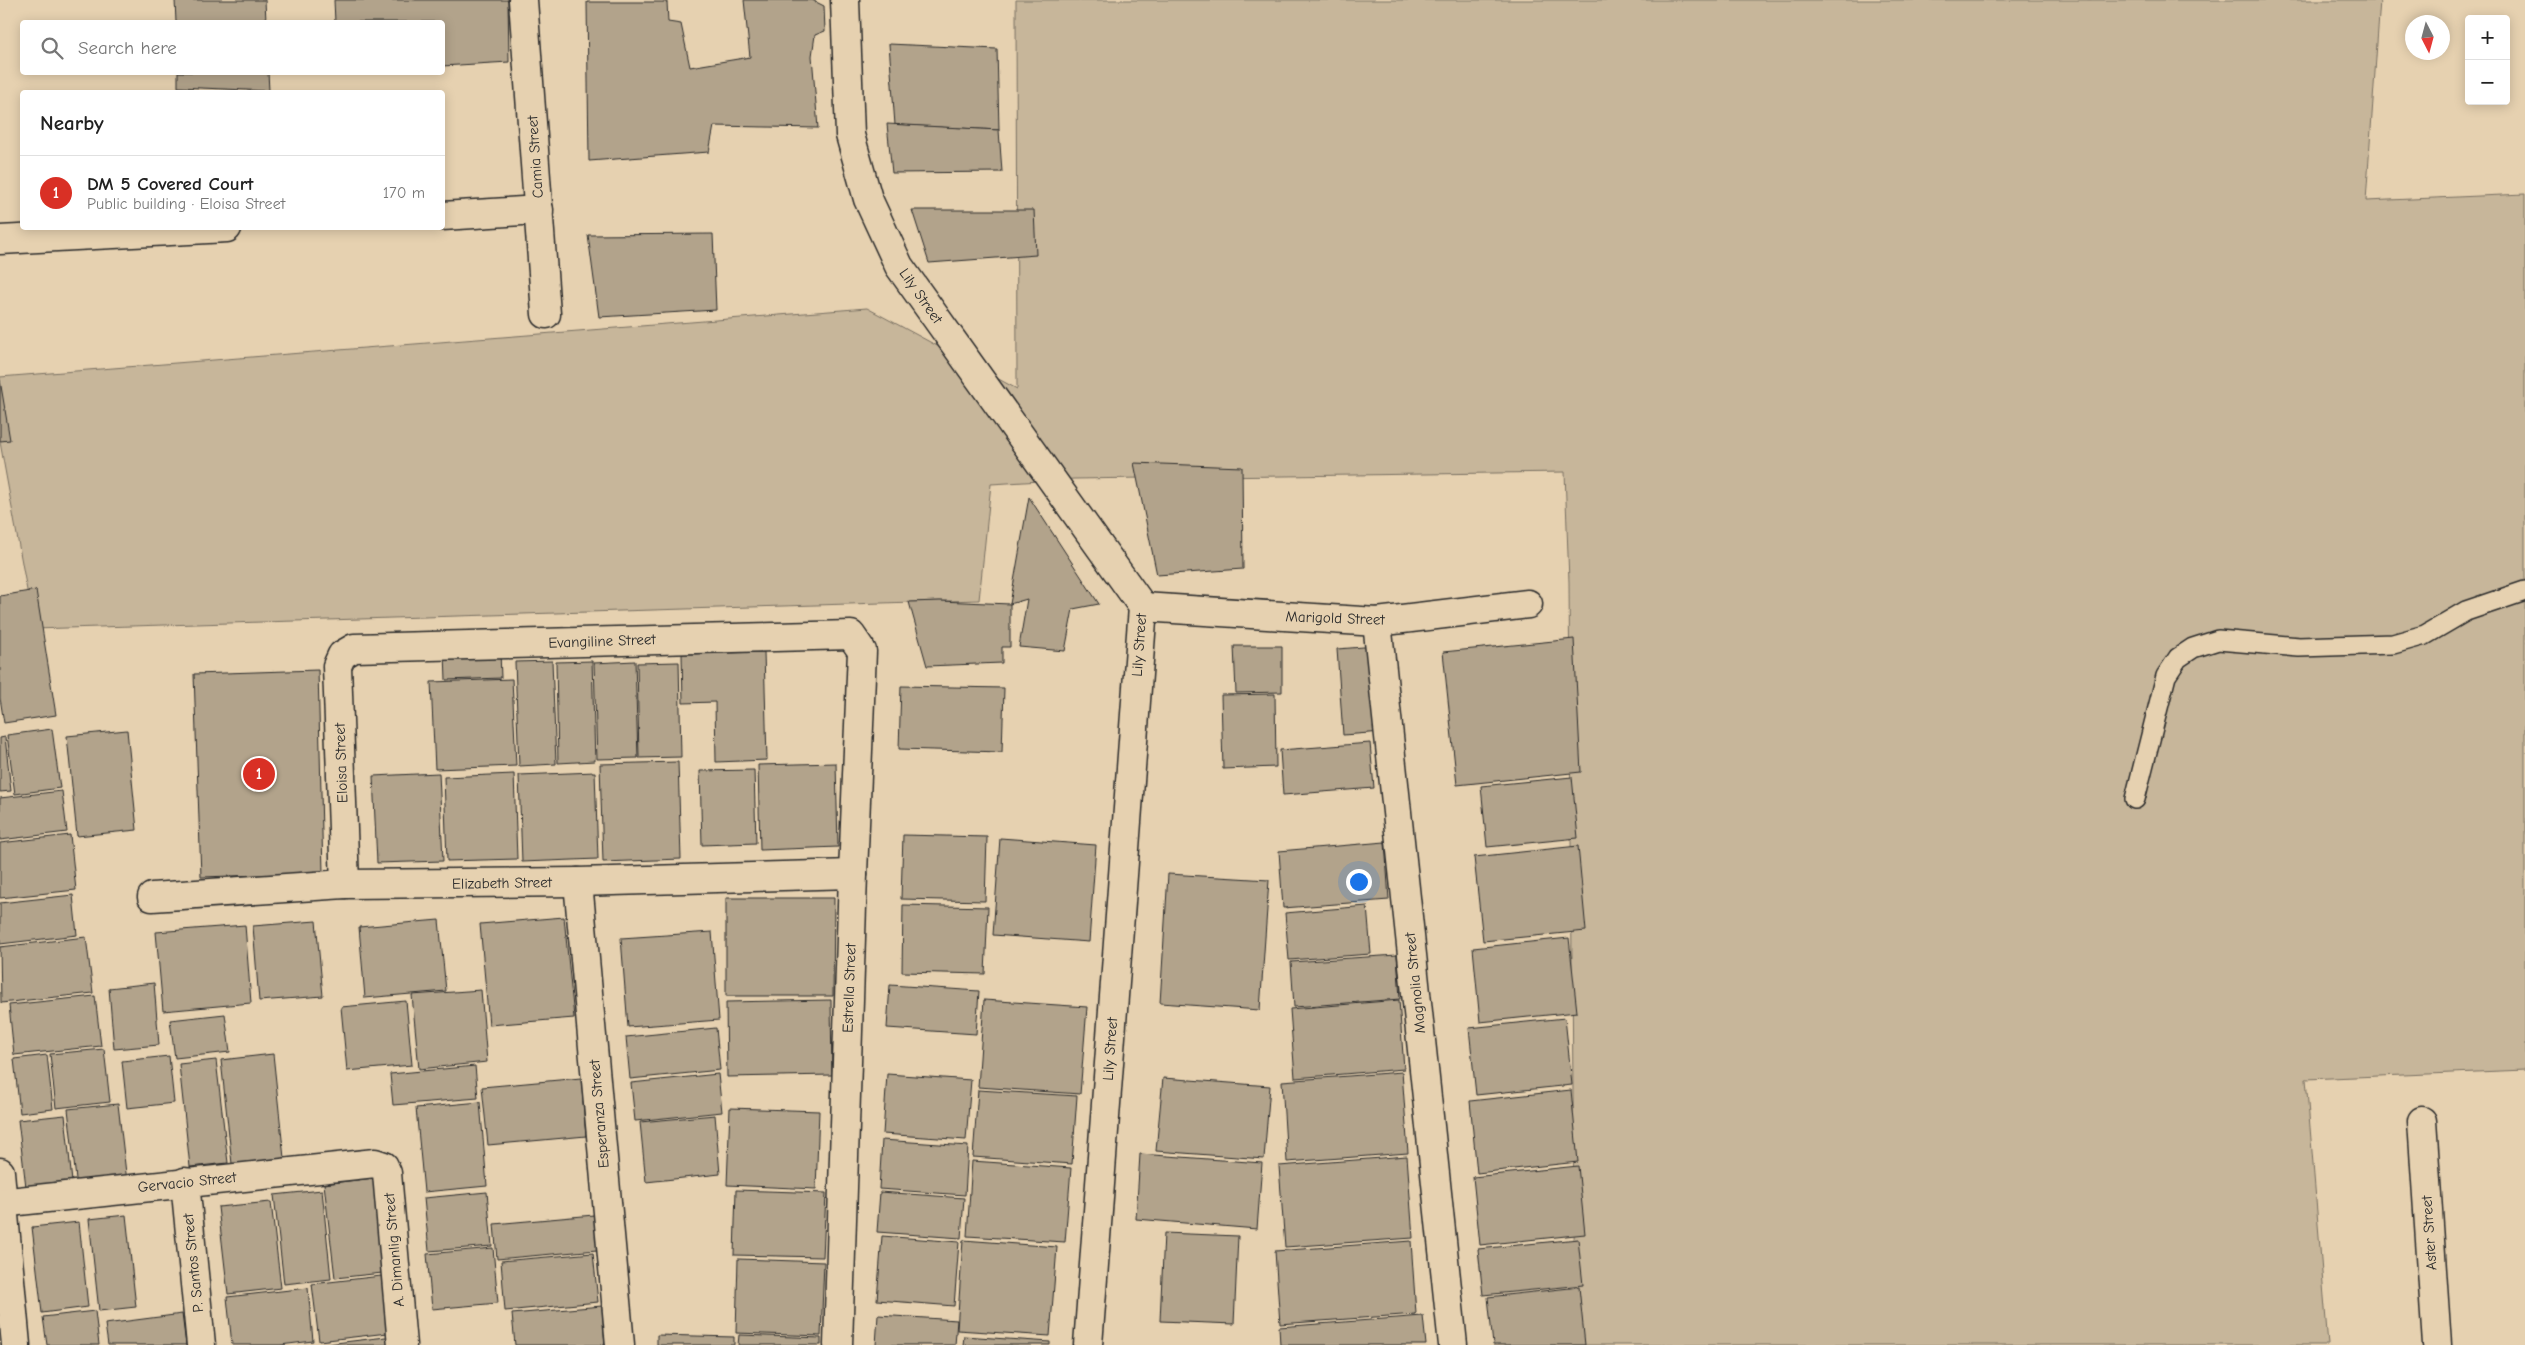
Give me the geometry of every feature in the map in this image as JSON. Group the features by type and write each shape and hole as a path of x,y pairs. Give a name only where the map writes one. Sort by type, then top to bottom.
{"street":[{"name":"Camia Street","path":"523,0 546,314"},
{"name":"Lily Street","path":"845,0 850,135 868,199 900,266 1142,607 1088,1345"},
{"path":"445,216 539,210"},
{"path":"0,240 189,230"},
{"name":"Marigold Street","path":"1142,607 1377,622 1528,604"},
{"name":"Magnolia Street","path":"1377,622 1452,1345"},
{"name":"Evangiline Street","path":"354,648 850,635"},
{"name":"Estrella Street","path":"838,1345 862,651 850,635"},
{"name":"Eloisa Street","path":"345,884 338,666 342,655 354,648"},
{"name":"Elizabeth Street","path":"152,897 345,884 578,882 853,874"},
{"name":"Esperanza Street","path":"578,882 620,1345"},
{"name":"Aster Street","path":"2422,1121 2437,1345"},
{"name":"Gervacio Street","path":"2,1203 374,1163"},
{"name":"A. Dimanlig Street","path":"374,1163 384,1166 387,1173 402,1345"},
{"path":"0,1172 16,1345"},
{"name":"P. Santos Street","path":"184,1182 201,1345"}],"lane":[{"path":"2135,799 2166,676 2174,662 2192,648 2218,640 2299,647 2394,644 2425,635 2466,611 2525,591"}],"shaded area":[{"path":"1016,0 2380,0 2366,201 2525,194 2525,1070 2306,1079 2328,1345 1575,1345 1569,582 1565,472 1074,479 991,484 979,600 34,629 0,442 0,377 867,308 1017,389"}],"building":[{"path":"175,0 265,0 266,20 176,20"},
{"path":"334,0 508,0 509,62 445,66 445,20 335,20"},
{"path":"744,0 812,0 824,6 825,31 815,35 812,56 818,128 714,126 709,152 589,161 587,2 667,2 668,22 681,24 690,67 750,57"},
{"path":"889,44 997,49 999,130 895,125"},
{"path":"178,75 268,75 269,90 246,90 178,87"},
{"path":"887,124 999,130 1002,172 892,173"},
{"path":"912,210 1034,210 1036,255 929,263"},
{"path":"713,234 716,310 599,317 588,235"},
{"path":"0,380 10,440 0,441"},
{"path":"1134,463 1242,467 1243,569 1157,575"},
{"path":"1029,497 1099,604 1073,609 1065,651 1019,647 1027,599 1010,604"},
{"path":"36,590 56,715 4,723 0,698 0,596"},
{"path":"940,601 1010,604 1010,647 1002,647 1002,663 927,666 909,602"},
{"path":"1574,639 1581,772 1457,785 1443,652"},
{"path":"1234,646 1282,646 1282,692 1236,693"},
{"path":"1377,646 1383,732 1343,735 1337,649"},
{"path":"500,651 501,678 446,680 445,653"},
{"path":"764,652 767,760 716,762 715,702 683,703 682,654"},
{"path":"552,661 556,764 519,766 515,662"},
{"path":"592,661 595,761 558,763 556,662"},
{"path":"635,661 638,758 597,759 594,663"},
{"path":"679,662 681,757 639,758 637,663"},
{"path":"318,670 323,873 201,877 194,674"},
{"path":"512,679 516,766 435,769 431,682"},
{"path":"901,686 1004,688 1002,752 899,749"},
{"path":"1275,694 1276,767 1223,769 1221,695"},
{"path":"52,729 60,788 15,794 7,735"},
{"path":"127,730 137,830 77,836 67,736"},
{"path":"5,737 11,791 0,792 0,738"},
{"path":"1370,743 1374,788 1283,795 1280,750"},
{"path":"678,762 681,859 603,862 600,764"},
{"path":"836,763 838,847 760,850 758,765"},
{"path":"754,770 756,843 702,845 700,771"},
{"path":"595,772 598,859 522,862 519,775"},
{"path":"439,773 443,861 377,863 373,776"},
{"path":"514,774 517,859 447,861 444,777"},
{"path":"1572,777 1578,838 1487,847 1481,786"},
{"path":"62,791 67,832 0,840 0,798"},
{"path":"70,835 76,890 0,898 0,843"},
{"path":"903,835 987,837 985,901 901,899"},
{"path":"1000,838 1096,845 1089,942 993,935"},
{"path":"1385,842 1389,900 1283,908 1279,851"},
{"path":"1578,846 1586,931 1483,941 1474,857"},
{"path":"1168,874 1269,880 1260,1010 1160,1003"},
{"path":"73,895 77,935 0,944 0,903"},
{"path":"726,898 834,898 833,996 726,996"},
{"path":"903,905 988,907 985,974 902,972"},
{"path":"1367,906 1371,954 1289,960 1285,913"},
{"path":"564,917 574,1018 489,1025 480,924"},
{"path":"439,920 446,991 365,998 359,927"},
{"path":"316,921 323,996 259,1001 253,926"},
{"path":"245,925 251,1003 163,1011 156,932"},
{"path":"712,932 719,1020 628,1027 621,938"},
{"path":"86,937 93,993 1,1003 0,947"},
{"path":"1569,938 1577,1012 1480,1022 1473,948"},
{"path":"1397,955 1400,999 1294,1007 1291,962"},
{"path":"154,983 159,1045 114,1049 109,988"},
{"path":"890,985 979,991 976,1034 887,1028"},
{"path":"481,990 487,1062 419,1069 412,995"},
{"path":"95,996 101,1046 14,1055 9,1005"},
{"path":"831,1000 832,1075 727,1077 726,1002"},
{"path":"984,1000 1087,1007 1080,1094 978,1087"},
{"path":"1399,1000 1404,1069 1295,1078 1290,1009"},
{"path":"406,1001 412,1065 347,1071 341,1007"},
{"path":"225,1014 230,1052 175,1058 170,1020"},
{"path":"1565,1018 1572,1085 1476,1095 1469,1028"},
{"path":"716,1028 720,1070 630,1079 626,1037"},
{"path":"104,1049 110,1102 56,1108 50,1054"},
{"path":"273,1054 284,1158 232,1164 221,1060"},
{"path":"47,1055 53,1109 20,1113 14,1059"},
{"path":"169,1056 174,1103 127,1108 122,1061"},
{"path":"216,1060 228,1163 190,1167 179,1064"},
{"path":"475,1066 478,1098 393,1105 390,1074"},
{"path":"1402,1072 1408,1153 1287,1162 1282,1081"},
{"path":"718,1074 722,1112 635,1121 631,1083"},
{"path":"887,1074 971,1080 966,1140 883,1134"},
{"path":"581,1078 586,1136 488,1145 482,1087"},
{"path":"1163,1078 1270,1086 1264,1159 1156,1151"},
{"path":"978,1090 1077,1096 1072,1164 973,1157"},
{"path":"1571,1090 1578,1162 1477,1173 1470,1101"},
{"path":"480,1102 487,1186 424,1192 416,1108"},
{"path":"118,1104 127,1182 77,1188 68,1109"},
{"path":"730,1108 819,1111 816,1189 727,1185"},
{"path":"65,1115 72,1182 26,1187 18,1120"},
{"path":"715,1115 720,1174 646,1182 640,1122"},
{"path":"882,1140 968,1146 965,1195 879,1189"},
{"path":"1140,1154 1262,1163 1257,1229 1136,1219"},
{"path":"1407,1156 1413,1238 1285,1247 1279,1166"},
{"path":"972,1161 1071,1168 1065,1242 967,1236"},
{"path":"1578,1166 1585,1234 1480,1245 1473,1177"},
{"path":"381,1177 392,1272 335,1278 324,1184"},
{"path":"322,1190 331,1279 284,1284 274,1195"},
{"path":"736,1190 826,1193 823,1257 734,1255"},
{"path":"487,1192 492,1246 429,1251 424,1198"},
{"path":"880,1192 964,1198 961,1238 877,1232"},
{"path":"271,1202 281,1288 228,1294 218,1207"},
{"path":"126,1215 136,1307 99,1311 89,1219"},
{"path":"594,1215 597,1250 497,1259 494,1224"},
{"path":"79,1222 88,1307 42,1313 32,1227"},
{"path":"1164,1233 1238,1236 1234,1324 1160,1321"},
{"path":"882,1236 959,1242 954,1306 877,1300"},
{"path":"1578,1239 1583,1285 1483,1295 1478,1249"},
{"path":"963,1240 1057,1247 1050,1336 957,1330"},
{"path":"1411,1241 1416,1314 1280,1324 1275,1251"},
{"path":"493,1248 498,1303 432,1309 427,1254"},
{"path":"593,1253 598,1302 505,1311 501,1261"},
{"path":"738,1259 824,1262 821,1336 736,1333"},
{"path":"390,1275 396,1332 319,1341 312,1284"},
{"path":"1579,1287 1585,1345 1493,1345 1488,1297"},
{"path":"308,1288 313,1341 280,1345 232,1345 227,1297"},
{"path":"602,1306 605,1345 515,1345 512,1314"},
{"path":"95,1311 99,1345 47,1345 43,1317"},
{"path":"182,1314 186,1345 108,1345 105,1324"},
{"path":"878,1315 957,1320 955,1345 876,1345"},
{"path":"1423,1316 1426,1345 1280,1345 1279,1327"},
{"path":"657,1335 734,1337 734,1345 657,1345"},
{"path":"739,1335 821,1338 821,1345 738,1345"},
{"path":"394,1336 395,1345 319,1345"},
{"path":"964,1336 1050,1342 1050,1345 963,1345"}],"place":[{"name":"DM 5 Covered Court","path":"259,774"}]}
